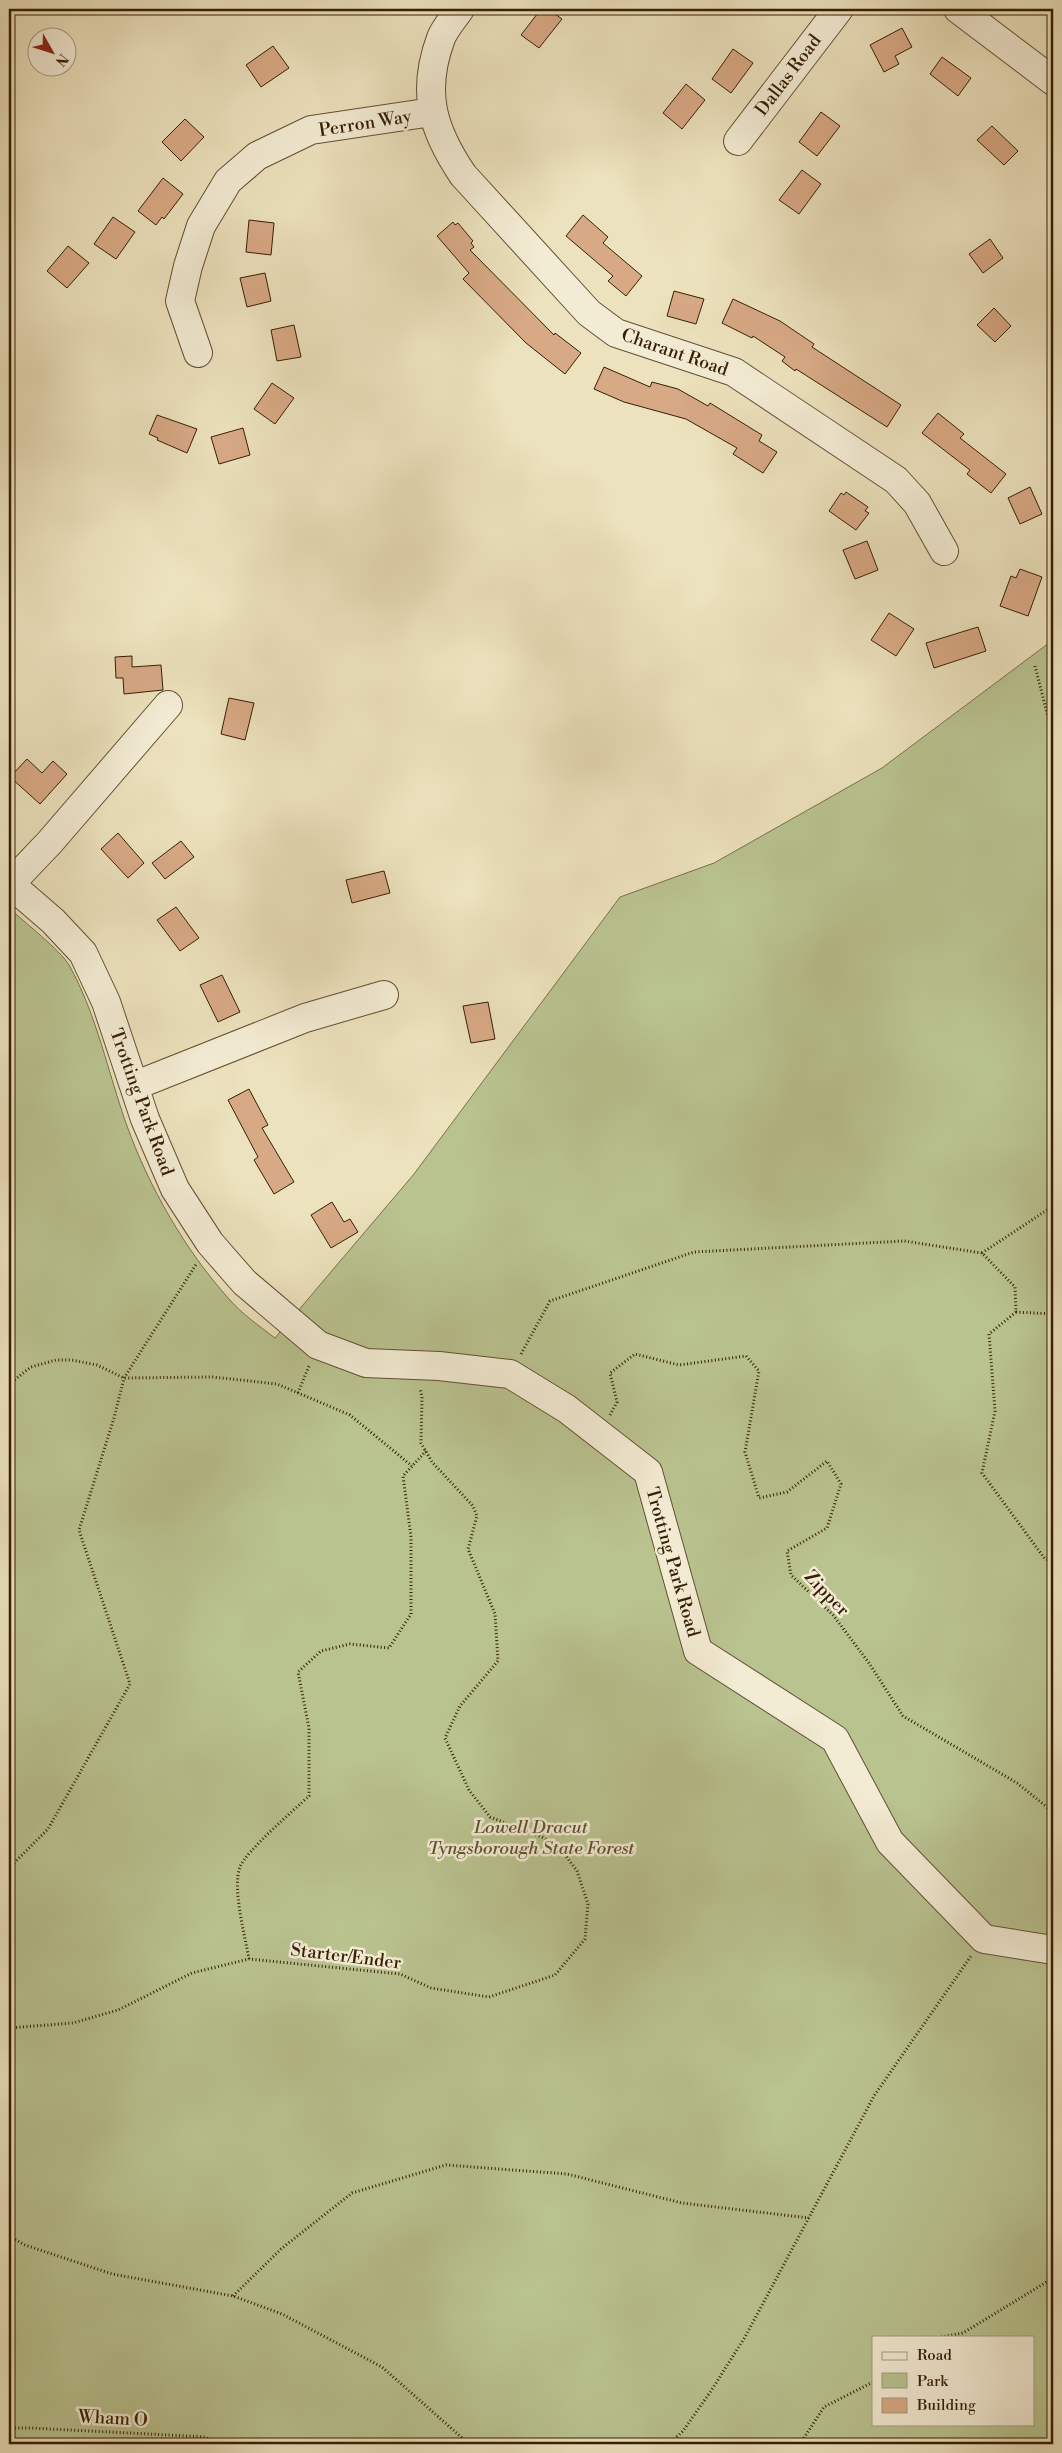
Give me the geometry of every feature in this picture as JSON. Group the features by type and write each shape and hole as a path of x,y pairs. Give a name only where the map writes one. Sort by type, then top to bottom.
{"street":[{"name":"Charant Road","path":"460,9 442,37 430,100 432,112 449,154 463,175 589,313 616,333 734,372 896,480 917,503 944,551"},
{"name":"Dallas Road","path":"738,141 838,9"},
{"path":"958,9 1053,82"},
{"name":"Perron Way","path":"198,353 180,302 188,266 201,226 228,181 257,156 311,130 432,112"},
{"path":"10,884 50,842 168,705"},
{"name":"Trotting Park Road","path":"10,884 53,921 83,953 106,1002 145,1119 175,1190 210,1243 244,1282 318,1345 366,1363 510,1374 567,1409 648,1472 698,1651 835,1739 890,1842 984,1940"},
{"path":"134,1086 305,1018 384,995"},
{"path":"984,1940 1053,1950"}],"path":[{"path":"1036,666 1049,721 1053,726"},
{"path":"982,1253 1053,1206"},
{"path":"510,1374 550,1301 694,1252 904,1241 982,1253 1015,1287 1016,1312"},
{"path":"9,1868 48,1829 130,1684 79,1530 114,1418 124,1378 169,1304 210,1243"},
{"path":"1053,1314 1016,1312 989,1334 995,1411 982,1473 1045,1559 1053,1561"},
{"path":"298,1393 318,1345"},
{"name":"Zipper","path":"599,1434 616,1402 610,1374 635,1354 679,1365 746,1356 759,1371 746,1452 759,1498 788,1492 827,1461 842,1484 827,1528 788,1551 791,1575 833,1615 869,1664 902,1716 1017,1783 1053,1812"},
{"path":"9,1384 31,1367 56,1360 72,1360 97,1365 124,1378 212,1377 277,1384 350,1415 412,1466"},
{"name":"Starter/Ender","path":"9,2028 73,2023 118,2010 192,1973 249,1958 400,1974 431,1988 489,1997 555,1975 585,1939 588,1904 578,1871 563,1852 544,1838 490,1817 469,1790 445,1738 460,1706 498,1661 495,1614 468,1549 477,1516 473,1506 432,1462 421,1443 422,1397 415,1366"},
{"path":"249,1958 238,1897 240,1867 261,1841 309,1796 309,1728 298,1672 320,1651 350,1644 389,1648 411,1614 412,1537 403,1476 426,1451"},
{"path":"669,2444 683,2430 706,2399 746,2337 874,2096 925,2019 984,1940"},
{"path":"233,2296 281,2250 352,2193 446,2165 567,2174 682,2203 809,2218"},
{"path":"9,2236 24,2245 112,2274 233,2296 282,2314 382,2367 469,2444"},
{"path":"946,2336 963,2333 1053,2278"},
{"path":"800,2444 824,2407 872,2383"},
{"name":"Wham O","path":"9,2431 12,2428 31,2428 162,2434 205,2437 216,2444"}],"green space":[{"name":"Lowell Dracut Tyngsborough State Forest","path":"1053,640 1053,2444 9,2444 9,908 65,959 79,984 95,1024 120,1106 136,1149 157,1195 183,1239 213,1280 234,1304 275,1338 414,1174 620,897 714,863 882,768"}],"building":[{"path":"541,9 548,9 562,19 539,48 521,35"},
{"path":"902,28 912,47 895,56 899,64 884,72 870,45"},
{"path":"273,46 289,68 261,87 246,65"},
{"path":"733,49 753,63 731,93 712,79"},
{"path":"942,57 971,78 958,96 930,74"},
{"path":"686,84 705,100 682,129 663,113"},
{"path":"821,112 840,126 817,156 799,142"},
{"path":"185,119 204,137 181,161 162,142"},
{"path":"992,126 1018,151 1004,165 977,140"},
{"path":"802,170 821,184 799,214 779,200"},
{"path":"163,178 183,194 164,219 162,217 156,225 138,211"},
{"path":"583,215 608,237 603,243 642,276 626,296 608,281 613,276 566,236"},
{"path":"113,217 135,232 116,259 94,244"},
{"path":"249,220 274,223 271,255 246,252"},
{"path":"453,222 455,225 458,223 473,241 471,243 474,247 470,250 554,335 555,333 581,353 565,374 526,343 463,279 469,273 437,236"},
{"path":"990,239 1003,258 983,273 969,254"},
{"path":"68,246 89,263 67,288 47,271"},
{"path":"265,273 271,301 247,307 240,278"},
{"path":"674,291 704,299 696,324 667,316"},
{"path":"733,299 780,321 814,344 812,347 901,405 887,427 796,369 795,371 782,361 785,357 753,336 752,338 722,323"},
{"path":"994,308 1011,326 995,342 977,325"},
{"path":"294,325 301,357 277,361 271,330"},
{"path":"604,367 650,387 652,382 678,389 708,406 710,403 762,435 759,441 777,452 763,473 733,454 737,448 686,419 624,402 594,389"},
{"path":"272,383 294,398 275,424 254,409"},
{"path":"938,413 964,434 960,438 1006,474 991,493 967,474 970,470 922,433"},
{"path":"157,415 197,429 187,453 157,440 158,438 149,434"},
{"path":"243,428 250,455 219,464 211,437"},
{"path":"1030,487 1042,514 1020,524 1008,498"},
{"path":"846,492 868,507 865,511 869,513 856,530 829,511 841,493 844,495"},
{"path":"867,541 878,570 855,579 843,550"},
{"path":"1020,569 1042,577 1028,616 1000,606 1011,576 1016,578"},
{"path":"889,613 914,629 896,656 871,640"},
{"path":"978,627 986,651 934,668 926,643"},
{"path":"132,656 132,667 161,665 163,690 124,694 123,678 116,678 115,657"},
{"path":"229,698 254,703 245,740 221,734"},
{"path":"27,759 42,773 53,761 67,774 40,804 10,777"},
{"path":"118,833 144,863 128,878 101,849"},
{"path":"181,841 194,857 165,879 152,863"},
{"path":"384,871 390,893 352,903 346,880"},
{"path":"176,907 199,938 180,951 157,920"},
{"path":"222,975 240,1012 218,1022 200,985"},
{"path":"488,1002 495,1039 471,1043 463,1006"},
{"path":"249,1089 268,1125 262,1128 294,1182 274,1194 254,1160 258,1157 228,1100"},
{"path":"332,1202 344,1222 350,1219 358,1232 331,1248 311,1215"}]}
